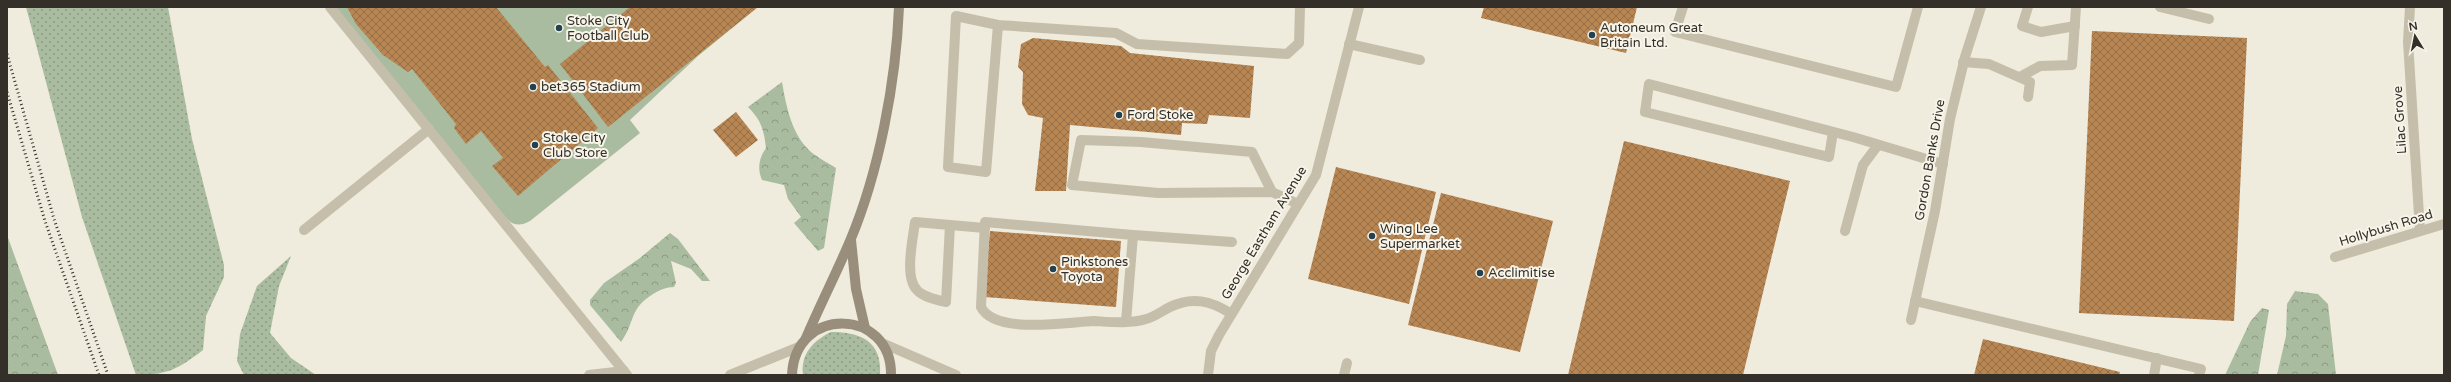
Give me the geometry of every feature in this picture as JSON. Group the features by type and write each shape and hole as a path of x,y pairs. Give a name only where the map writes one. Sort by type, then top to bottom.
{"main road":[{"path":"806,338 851,240 871,177 893,84 898,7"},
{"path":"851,240 856,289 864,328"},
{"path":"792,375 792,364 799,347 806,338 817,329 832,324 850,323 864,328 882,343 888,354 891,375"}],"street":[{"path":"330,7 625,373"},
{"path":"998,25 986,172 948,167 956,16 998,25 1116,33 1137,44 1287,54 1299,43 1300,7"},
{"name":"George Eastham Avenue","path":"1208,375 1211,351 1230,314 1316,175 1359,7"},
{"path":"1683,7 1675,32 1896,88 1918,7"},
{"name":"Gordon Banks Drive","path":"1910,320 1935,211 1963,62 1981,7"},
{"path":"2028,7 2022,26 2041,32 2075,26"},
{"path":"2020,77 2040,66 2072,65 2076,7"},
{"path":"2160,7 2209,19"},
{"name":"Lilac Grove","path":"2410,7 2408,42 2420,231"},
{"path":"1349,44 1420,60"},
{"path":"1963,62 1989,64 2030,82 2028,97"},
{"path":"1833,132 1829,157 1645,112 1649,84 1795,122 1833,132 1878,144 1943,164"},
{"path":"304,230 429,129"},
{"path":"1272,192 1252,152 1133,142 1081,140 1072,185 1158,193 1272,192 1298,204"},
{"path":"1845,231 1863,165 1878,144"},
{"path":"950,225 946,302 917,291 911,278 911,260 915,222 950,225 985,228"},
{"path":"1230,314 1208,302 1192,300 1173,305 1148,319 1126,322 1094,321 1024,325 999,321 990,317 981,307 985,222 1232,242"},
{"name":"Hollybush Road","path":"2336,257 2444,224"},
{"path":"1126,322 1133,235"},
{"path":"1915,300 2201,369 2199,375"},
{"path":"882,343 956,375"},
{"path":"730,375 799,347"},
{"path":"2154,375 2157,358"},
{"path":"1344,375 1346,363"},
{"path":"589,375 625,373"}],"green space":[{"path":"26,7 168,7 192,139 224,265 224,277 206,316 203,350 172,370 156,374 136,375 82,217"},
{"name":"bet365 Stadium","path":"335,7 758,7 698,56 630,120 640,133 530,221 519,225 510,222 503,215"},
{"path":"782,82 790,117 801,141 813,154 836,168 824,248 818,251 794,223 801,217 788,199 784,185 762,180 759,167 760,159 766,148 764,136 759,121 748,107"},
{"path":"670,233 678,239 710,281 702,281 691,269 671,261 676,283 674,287 661,290 640,305 626,335 621,342 590,305 590,300 604,283 640,258"},
{"path":"7,235 58,375 7,375"},
{"path":"291,256 279,286 270,333 291,358 316,375 244,375 237,361 240,334 257,286"},
{"path":"2295,291 2318,294 2328,304 2336,375 2277,375 2286,336 2287,304"},
{"path":"2262,308 2269,310 2258,375 2225,375 2250,322"},
{"path":"831,332 852,334 868,341 873,346 877,354 880,363 880,375 803,375 806,354 819,339"}],"building":[{"path":"347,7 496,7 545,67 548,65 598,128 518,196 492,166 503,158 481,131 466,144 454,128 456,124 412,69 408,72 383,55 356,24"},
{"path":"630,7 758,7 608,127 560,64"},
{"name":"Autoneum Great Britain Ltd.","path":"1484,7 1637,7 1626,53 1481,18"},
{"path":"2092,31 2247,38 2234,321 2079,313"},
{"name":"Ford Stoke","path":"1033,38 1121,46 1130,53 1254,66 1250,118 1209,115 1207,124 1182,123 1181,135 1070,125 1066,191 1035,191 1043,118 1028,115 1022,104 1023,72 1018,67 1021,44"},
{"path":"736,112 758,140 736,157 713,130"},
{"path":"1624,141 1790,181 1743,375 1568,375"},
{"name":"Wing Lee Supermarket","path":"1336,167 1436,192 1409,304 1308,279"},
{"name":"Acclimitise","path":"1441,193 1553,221 1520,352 1408,325"},
{"name":"Pinkstones Toyota","path":"990,231 1121,241 1116,307 984,297"},
{"path":"1983,339 2120,372 2119,375 1974,375"}],"railway":[{"path":"7,54 54,219 108,375"},
{"path":"7,92 45,221 99,375"}],"place":[{"name":"Stoke City Football Club","path":"559,28"},
{"name":"Autoneum Great Britain Ltd.","path":"1592,35"},
{"name":"bet365 Stadium","path":"533,87"},
{"name":"Ford Stoke","path":"1119,115"},
{"name":"Stoke City Club Store","path":"535,145"},
{"name":"Wing Lee Supermarket","path":"1372,236"},
{"name":"Pinkstones Toyota","path":"1053,269"},
{"name":"Acclimitise","path":"1480,273"}]}
